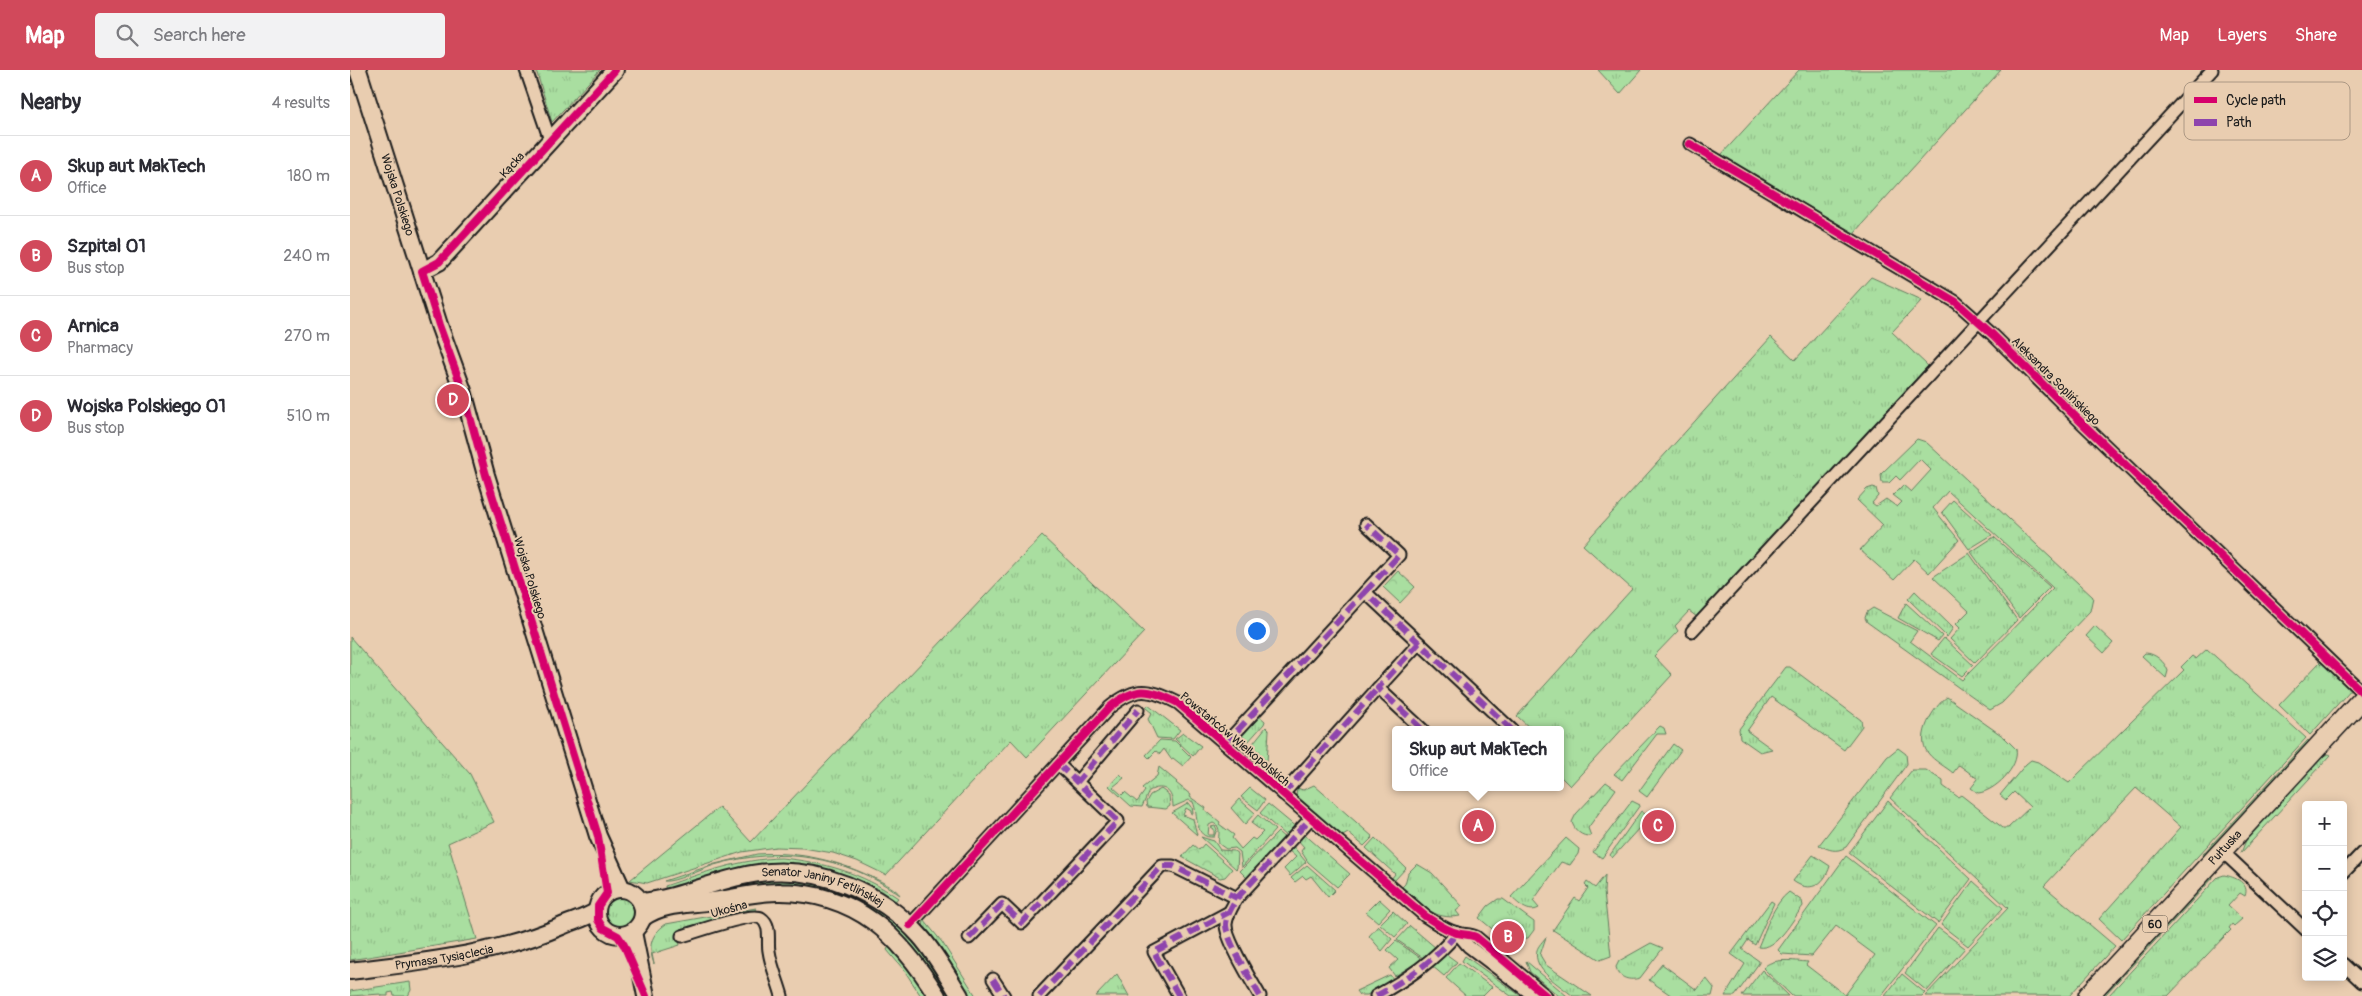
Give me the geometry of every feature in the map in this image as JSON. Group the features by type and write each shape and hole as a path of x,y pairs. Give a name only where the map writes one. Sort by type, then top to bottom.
{"main road":[{"name":"Wojska Polskiego","path":"358,70 422,271 476,431 486,474 615,891"},
{"name":"Kącka","path":"422,271 439,262 615,70"},
{"name":"Pułtuska","path":"2088,996 2362,699"},
{"name":"Senator Janiny Fetlińskiej","path":"642,909 760,873 796,873 827,879 853,888 877,900 910,925 936,956 960,996"},
{"path":"618,932 641,925 642,909 632,892 615,891 600,902 597,911 598,920 618,932 645,992"},
{"name":"Senator Janiny Fetlińskiej","path":"642,909 779,892 820,898 855,910 885,931 905,949 937,996"},
{"name":"Prymasa Tysiąclecia","path":"536,938 597,911"},
{"name":"Prymasa Tysiąclecia","path":"350,971 475,953 595,926 618,932"}],"street":[{"path":"526,70 550,140"},
{"path":"2201,82 2212,70"},
{"path":"1692,631 2184,100"},
{"name":"Aleksandra Soplińskiego","path":"1690,144 1943,293 1979,321 2082,423 2362,692"},
{"path":"1225,744 1399,554 1366,524"},
{"path":"1365,592 1508,726"},
{"path":"1283,794 1419,643"},
{"path":"1378,688 1419,726"},
{"name":"Powstańców Wielkopolskich","path":"910,925 1110,707 1138,691 1154,692 1178,703 1425,916 1457,934 1468,946 1534,996"},
{"path":"1077,782 1138,710"},
{"path":"969,938 1002,904 1022,923 1118,821 1058,764"},
{"path":"1260,996 1234,947 1226,926 1229,912 1237,898 1311,818"},
{"path":"2222,851 2302,926"},
{"path":"2347,869 2362,853"},
{"path":"1039,996 1162,866 1173,866 1237,898"},
{"path":"1179,996 1154,952 1229,912"},
{"name":"Ukośna","path":"682,936 744,918 756,916 763,919 767,926 769,951 782,996"},
{"path":"1376,996 1410,978 1444,950 1457,934"},
{"name":"Powstańców Wielkopolskich","path":"1457,934 1470,934 1476,937 1546,996"},
{"path":"2347,968 2362,982"},
{"path":"993,979 1004,996"}],"green space":[{"path":"536,70 600,70 552,122"},
{"path":"1598,70 1641,70 1620,94"},
{"path":"1799,70 2001,70 1854,233 1721,155"},
{"path":"1871,277 1922,300 1892,332 1928,366 1697,617 1689,611 1675,626 1678,631 1654,656 1672,675 1570,786 1564,780 1564,726 1528,726 1517,716 1632,589 1583,545 1771,337 1795,360"},
{"path":"1917,439 1926,442 2093,597 2090,611 2002,703 1990,710 1867,622 1865,618 1867,612 1873,608 1917,631 1910,641 1962,680 2053,588 1948,491 1933,508 1959,540 1929,573 1914,559 1894,580 1860,550 1883,525 1857,500 1867,489 1873,487 1876,488 1878,496 1872,503 1876,506 1886,499 1897,507 1902,502 1893,495 1903,485 1911,492 1931,470 1920,459 1900,480 1896,476 1889,483 1882,483 1881,474"},
{"path":"1953,500 1992,535 1969,549 1942,512"},
{"path":"1042,536 1144,632 1027,757 1011,740 886,875 857,861 833,853 803,848 776,847 742,852 647,883 630,880 719,807 751,842"},
{"path":"1994,537 2050,587 2019,618 1971,552"},
{"path":"1969,553 2017,620 1975,663 1950,639 1960,628 1956,624 1969,611 1933,577"},
{"path":"1398,571 1415,587 1400,603 1383,587"},
{"path":"1915,591 1953,628 1947,637 1908,599"},
{"path":"1906,603 1942,636 1938,641 1898,618"},
{"path":"2095,626 2113,643 2104,653 2086,636"},
{"path":"350,637 470,774 494,822 448,843 477,939 350,960"},
{"path":"1944,638 1973,665 1962,676 1931,654"},
{"path":"2207,649 2306,738 2121,940 2099,919 2181,827 2136,788 2044,886 2115,946 2069,996 1925,996 2008,908 1890,798 1912,770 1926,770 1943,781 1943,786 1958,797 1961,795 2003,828 2008,828 2030,807 2014,792 2006,800 2000,795 2026,764 2031,760 2038,762 2069,783 2184,670 2181,667 2192,656 2196,659"},
{"path":"2145,653 2156,656 2162,661 2168,671 2166,678 2142,656"},
{"path":"2320,662 2353,687 2310,735 2279,705"},
{"path":"1786,667 1790,667 1861,720 1862,726 1844,750 1771,697 1747,731 1772,749 1760,752 1740,738 1739,729"},
{"path":"1947,697 2004,737 2016,749 2016,756 2010,771 1998,783 1984,792 1978,793 1971,788 1978,779 1959,765 1953,773 1931,756 1925,746 1924,739 1927,723 1936,708"},
{"path":"1148,705 1180,730 1173,739 1157,738 1148,719 1152,713 1146,708"},
{"path":"1258,715 1265,721 1264,724 1247,743 1241,734"},
{"path":"1660,726 1664,728 1666,734 1657,734 1622,780 1614,774"},
{"path":"1266,727 1269,730 1267,762 1250,747"},
{"path":"1183,733 1201,746 1193,756 1175,739"},
{"path":"1160,740 1175,741 1191,757 1183,766 1173,758 1171,759 1164,749 1160,754 1156,751 1149,758 1146,755"},
{"path":"2308,740 2309,743 2204,859 2202,855"},
{"path":"1673,744 1681,750 1647,797 1639,791"},
{"path":"1898,748 1906,754 1907,764 1846,847 1832,850 1819,845 1887,757"},
{"path":"2331,755 2241,853 2248,835 2322,756"},
{"path":"1159,767 1191,795 1190,797 1206,808 1205,810 1220,822 1219,824 1234,835 1232,838 1241,849 1252,838 1255,840 1263,832 1251,823 1258,815 1275,830 1242,867 1240,852 1235,848 1226,849 1219,844 1219,829 1216,825 1213,823 1209,825 1208,835 1214,835 1214,829 1211,827 1215,826 1217,829 1214,837 1207,837 1203,834 1198,825 1193,802 1189,800 1173,807 1173,801 1167,790 1159,788 1149,791 1142,807 1131,806 1109,786 1120,774 1124,778 1113,787 1122,795 1125,792 1137,802 1145,791 1142,788 1157,776"},
{"path":"1606,782 1616,789 1588,828 1591,836 1582,834 1572,822 1576,814"},
{"path":"1314,785 1373,837 1364,846 1348,833 1341,837 1296,797 1297,788 1303,790"},
{"path":"1250,788 1265,800 1258,810 1241,797"},
{"path":"1161,789 1169,795 1170,806 1166,809 1147,807 1146,802 1150,795"},
{"path":"1239,799 1255,813 1245,824 1231,808"},
{"path":"1632,801 1640,805 1602,858 1593,852"},
{"path":"1888,801 1971,879 1938,923 1849,853"},
{"path":"1189,803 1193,813 1191,814 1191,811 1186,808 1183,815 1193,819 1197,835 1172,813"},
{"path":"1268,804 1297,828 1288,838 1260,813"},
{"path":"1641,811 1649,817 1612,858 1610,855"},
{"path":"1278,832 1287,840 1249,880 1240,871"},
{"path":"1303,833 1350,874 1337,887 1308,862 1301,851 1304,847 1297,839"},
{"path":"1201,837 1214,841 1220,850 1234,851 1238,854 1237,868 1236,869"},
{"path":"1375,838 1406,868 1394,881 1391,879 1395,874 1366,848"},
{"path":"1566,838 1579,849 1578,854 1570,865 1561,862 1533,901 1539,908 1531,910 1517,903 1511,897"},
{"path":"1204,844 1232,869 1225,877 1220,878 1182,857 1193,845 1199,850"},
{"path":"1292,845 1306,862 1290,876 1284,869 1296,857 1288,850"},
{"path":"757,854 789,854 819,859 834,863 811,858 763,856 714,865 674,880 664,881 715,864"},
{"path":"1813,855 1830,866 1827,873 1820,883 1815,886 1805,887 1799,885 1793,881"},
{"path":"1846,856 1936,926 1881,996 1792,996 1763,968 1772,962 1778,961 1808,962 1806,965 1845,995 1875,955 1836,926 1812,956 1782,954 1778,950"},
{"path":"781,858 812,862 842,870 871,882 898,898 893,904 816,870 666,893 665,886 708,872 751,861"},
{"path":"834,863 864,873 878,880 893,889 900,895 879,881"},
{"path":"1417,864 1432,873 1462,906 1456,911 1460,916 1450,917 1434,913 1401,888 1405,884 1408,873"},
{"path":"1307,865 1335,890 1328,897 1311,876 1306,879 1303,876 1295,882 1291,878"},
{"path":"1605,875 1604,892 1611,956 1600,960 1553,930 1575,898 1579,901 1588,888 1585,885 1587,882 1595,888"},
{"path":"2212,875 2213,878 2104,996 2099,996"},
{"path":"2224,875 2237,879 2245,888 2245,896 2240,893 2228,906 2242,919 2234,926 2232,924 2229,928 2231,930 2168,996 2108,996 2218,877"},
{"path":"799,879 840,889 885,913 881,919 834,895 680,901 753,880"},
{"path":"1973,881 2003,908 1968,946 1941,925"},
{"path":"1789,892 1802,901 1803,906 1778,939 1765,947 1758,947 1774,910"},
{"path":"621,895 633,900 638,912 633,924 621,929 609,924 604,912 609,900"},
{"path":"1379,899 1390,909 1378,922 1366,912"},
{"path":"1498,899 1503,899 1534,922 1534,930 1528,938 1514,939 1506,932 1502,937 1479,918 1488,906"},
{"path":"1771,901 1774,903 1755,945 1748,940 1742,949 1759,961 1759,963 1735,996 1725,996 1745,964 1731,954"},
{"path":"756,908 756,911 677,933 680,945 652,954 654,964 651,952 652,942 657,932 666,924"},
{"path":"1393,911 1407,924 1395,937 1380,924"},
{"path":"891,918 923,949 953,996 944,996 886,923"},
{"path":"924,920 942,942 976,996 967,996 923,928"},
{"path":"1378,926 1392,939 1382,951 1369,936"},
{"path":"1410,926 1436,948 1423,958 1397,940"},
{"path":"1938,928 1965,948 1927,991 1905,973"},
{"path":"1546,937 1540,955 1546,965 1592,996 1573,996 1543,970 1539,964 1537,950"},
{"path":"1396,941 1422,959 1395,976 1389,968 1398,960 1387,950"},
{"path":"1651,943 1663,948 1640,978 1629,979 1622,977 1616,967 1619,961"},
{"path":"890,944 929,996 921,996 904,970 887,950"},
{"path":"1446,954 1457,962 1444,976 1432,966"},
{"path":"1465,956 1521,996 1511,996 1462,961"},
{"path":"1526,961 1567,996 1559,996 1530,972"},
{"path":"1459,963 1492,987 1483,996 1466,996 1446,978"},
{"path":"1662,964 1697,990 1706,978 1714,988 1712,996 1672,996 1649,980"},
{"path":"1762,970 1789,996 1742,996"},
{"path":"1117,974 1129,996 1096,996"},
{"path":"1902,974 1925,993 1922,996 1885,996"},
{"path":"1390,975 1394,980 1367,995 1359,995 1356,991"},
{"path":"410,982 411,990 408,996 394,996 393,992 388,993 388,996 382,996 381,994 350,996 350,991"}],"marked path":[{"path":"1365,592 1399,555 1366,524"},
{"path":"1225,744 1365,592 1508,726"},
{"path":"1419,643 1378,688 1419,726"},
{"path":"1283,794 1378,688"},
{"path":"969,938 1002,904 1022,923 1118,821 1077,782 1138,710"},
{"path":"1058,764 1077,782"},
{"path":"1260,996 1230,939 1226,924 1227,917 1237,898 1311,818"},
{"path":"1039,996 1162,866 1173,866 1237,898"},
{"path":"1179,996 1154,952 1229,912"},
{"path":"1376,996 1420,969 1457,933"},
{"path":"993,979 1004,996"}],"cycle path":[{"path":"615,70 439,262 422,271 463,391 486,475 598,836 607,893 598,906 598,920 603,928 618,936 624,945 646,996"},
{"path":"1690,144 1956,302 1993,335 2362,692"},
{"path":"910,925 1110,707 1128,695 1151,692 1178,703 1425,916 1448,930 1476,937 1546,996"}],"place":[{"name":"Wojska Polskiego 01","path":"453,400"},
{"name":"Skup aut MakTech","path":"1478,826"},
{"name":"Arnica","path":"1658,826"},
{"name":"Szpital 01","path":"1508,937"}]}
